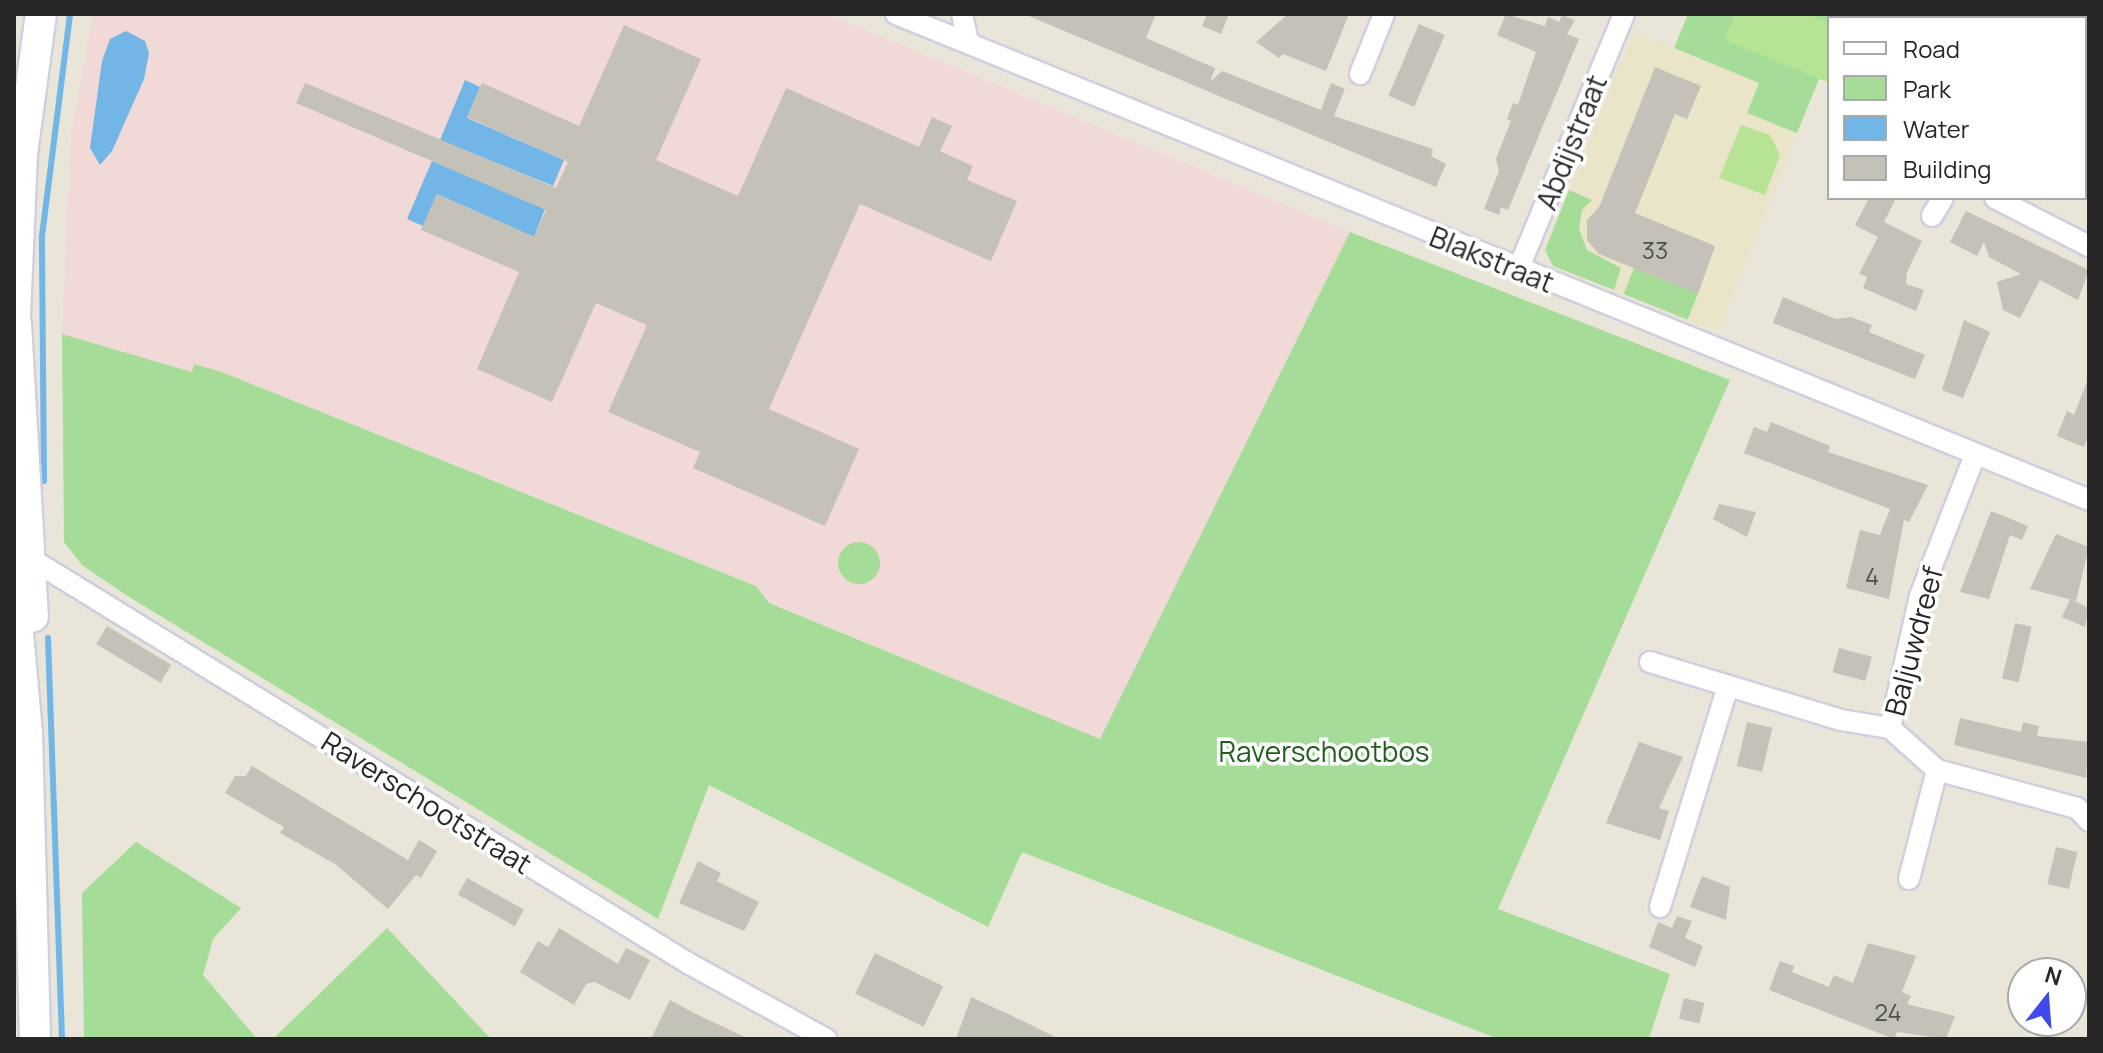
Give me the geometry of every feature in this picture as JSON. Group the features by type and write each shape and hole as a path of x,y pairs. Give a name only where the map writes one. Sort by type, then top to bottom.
{"main road":[{"path":"27,733 33,615 31,522 15,331 22,154 41,14"},
{"path":"14,588 27,733 35,1039"}],"street":[{"name":"Blakstraat","path":"896,14 927,19 968,43 1518,270 2089,500"},
{"path":"962,14 968,43"},
{"path":"1360,74 1384,14"},
{"name":"Abdijstraat","path":"1518,270 1624,14"},
{"path":"1932,216 1942,200"},
{"path":"1999,200 2089,246"},
{"name":"Baljuwdreef","path":"1650,662 1841,720 1890,728 1920,596 1975,455"},
{"name":"Raverschootstraat","path":"31,559 688,963 826,1039"},
{"path":"1660,907 1728,686"},
{"path":"1890,728 1937,770 2077,808 2089,821"},
{"path":"1909,879 1937,770"}],"shaded area":[{"path":"93,14 827,14 1350,232 1100,739 769,602 756,586 219,371 194,364 192,372 62,334 71,134"},
{"path":"1634,32 1809,103 1719,332 1553,266 1545,250"}],"green space":[{"path":"1688,14 1845,14 1827,16 1827,81 1819,79 1797,133 1747,113 1759,83 1674,48"},
{"path":"1735,14 1806,14 1827,22 1827,82 1724,40"},
{"path":"1741,125 1770,135 1780,155 1765,195 1719,178"},
{"path":"1569,190 1592,200 1582,210 1579,229 1587,250 1621,268 1614,290 1553,266 1545,250"},
{"name":"Raverschootbos","path":"1350,232 1730,380 1498,909 1670,974 1649,1039 1498,1039 1022,852 988,927 709,785 658,919 126,595 82,565 64,542 62,334 192,372 194,364 219,371 756,586 769,603 1100,739"},
{"path":"1634,268 1698,294 1687,320 1624,294"},
{"path":"859,542 874,548 880,563 874,578 859,584 844,578 838,563 844,548"},
{"path":"136,842 241,908 213,939 203,975 257,1039 84,1039 82,893"},
{"path":"387,928 491,1039 273,1039"}],"water":[{"path":"126,31 145,41 149,53 144,79 112,151 100,165 90,148 102,61 110,39"},
{"path":"465,80 480,87 467,118 564,160 553,186 440,140"},
{"path":"432,161 545,209 534,237 437,194 423,226 407,219"}],"building":[{"path":"1024,14 1156,14 1146,38 1215,68 1210,82 1222,71 1321,110 1331,83 1345,89 1334,116 1433,149 1431,156 1446,164 1436,187"},
{"path":"1207,14 1229,14 1221,34 1202,26"},
{"path":"1288,14 1349,14 1326,71 1283,54 1279,58 1256,42"},
{"path":"1506,14 1545,26 1548,17 1559,22 1562,15 1575,20 1567,34 1579,39 1508,210 1501,207 1499,215 1484,209 1499,171 1496,159 1511,121 1507,119 1513,103 1518,105 1536,52 1497,35"},
{"path":"1419,24 1445,35 1414,107 1389,96"},
{"path":"624,25 701,59 656,160 738,196 786,88 919,147 932,117 952,126 940,151 973,166 967,180 1017,201 991,261 860,204 769,409 859,449 825,526 693,468 700,452 608,412 647,325 596,303 552,402 477,369 519,272 421,230 437,194 534,237 546,210 296,103 305,83 556,188 568,162 467,117 482,83 579,126"},
{"path":"1655,67 1701,86 1687,119 1675,114 1635,213 1715,246 1698,294 1599,254 1587,240 1587,220 1599,207"},
{"path":"1868,200 1895,200 1884,222 1922,241 1907,272 1906,284 1924,290 1916,311 1863,288 1867,277 1859,274 1878,237 1855,225"},
{"path":"1966,211 2089,270 2078,300 2040,280 2020,318 2003,310 1997,282 2021,274 1989,257 1984,242 1977,256 1950,242"},
{"path":"1783,297 1836,319 1851,317 1872,325 1869,332 1925,355 1915,379 1773,323"},
{"path":"1964,320 1990,332 1963,398 1942,390"},
{"path":"2088,379 2089,433 2084,447 2057,436 2067,411 2074,415"},
{"path":"1771,422 1830,446 1828,452 1928,485 1909,522 1904,520 1889,599 1846,588 1860,530 1880,535 1890,509 1744,453 1754,427 1767,432"},
{"path":"1719,504 1756,512 1747,537 1713,519"},
{"path":"1991,511 2028,526 2022,540 2010,535 1989,599 1960,592"},
{"path":"2056,534 2089,547 2076,601 2030,589"},
{"path":"2070,599 2089,608 2085,627 2062,617"},
{"path":"2015,623 2032,627 2019,682 2002,679"},
{"path":"107,626 171,665 160,683 96,644"},
{"path":"1839,648 1872,657 1865,681 1833,672"},
{"path":"1960,718 2021,732 2023,722 2039,726 2037,736 2089,742 2086,778 1954,745"},
{"path":"1747,722 1772,728 1762,772 1737,766"},
{"path":"1639,742 1683,757 1659,808 1669,811 1660,840 1606,823"},
{"path":"252,766 408,860 419,840 437,851 421,878 416,875 388,909 335,864 280,833 284,827 225,793 235,776 246,776"},
{"path":"2056,847 2077,852 2069,889 2047,884"},
{"path":"698,861 721,873 717,881 759,902 744,931 679,903"},
{"path":"1702,876 1730,887 1726,920 1690,907"},
{"path":"467,878 524,910 515,926 458,895"},
{"path":"1677,916 1692,921 1685,938 1703,946 1695,967 1649,947 1658,922 1672,928"},
{"path":"559,928 618,964 626,948 650,960 630,1000 595,982 586,984 574,1005 520,972 538,941 548,947"},
{"path":"1868,943 1916,956 1902,992 1911,996 1907,1004 1955,1016 1946,1039 1897,1032 1894,1039 1769,990 1780,961 1794,966 1792,972 1829,987 1834,975 1853,983"},
{"path":"875,953 943,986 924,1027 855,993"},
{"path":"971,997 1023,1021 1059,1039 956,1039"},
{"path":"1684,998 1704,1003 1699,1023 1679,1018"},
{"path":"670,1000 694,1013 749,1039 651,1039"}],"waterway":[{"path":"44,481 42,236 70,14"},
{"path":"48,638 62,1039"}]}
